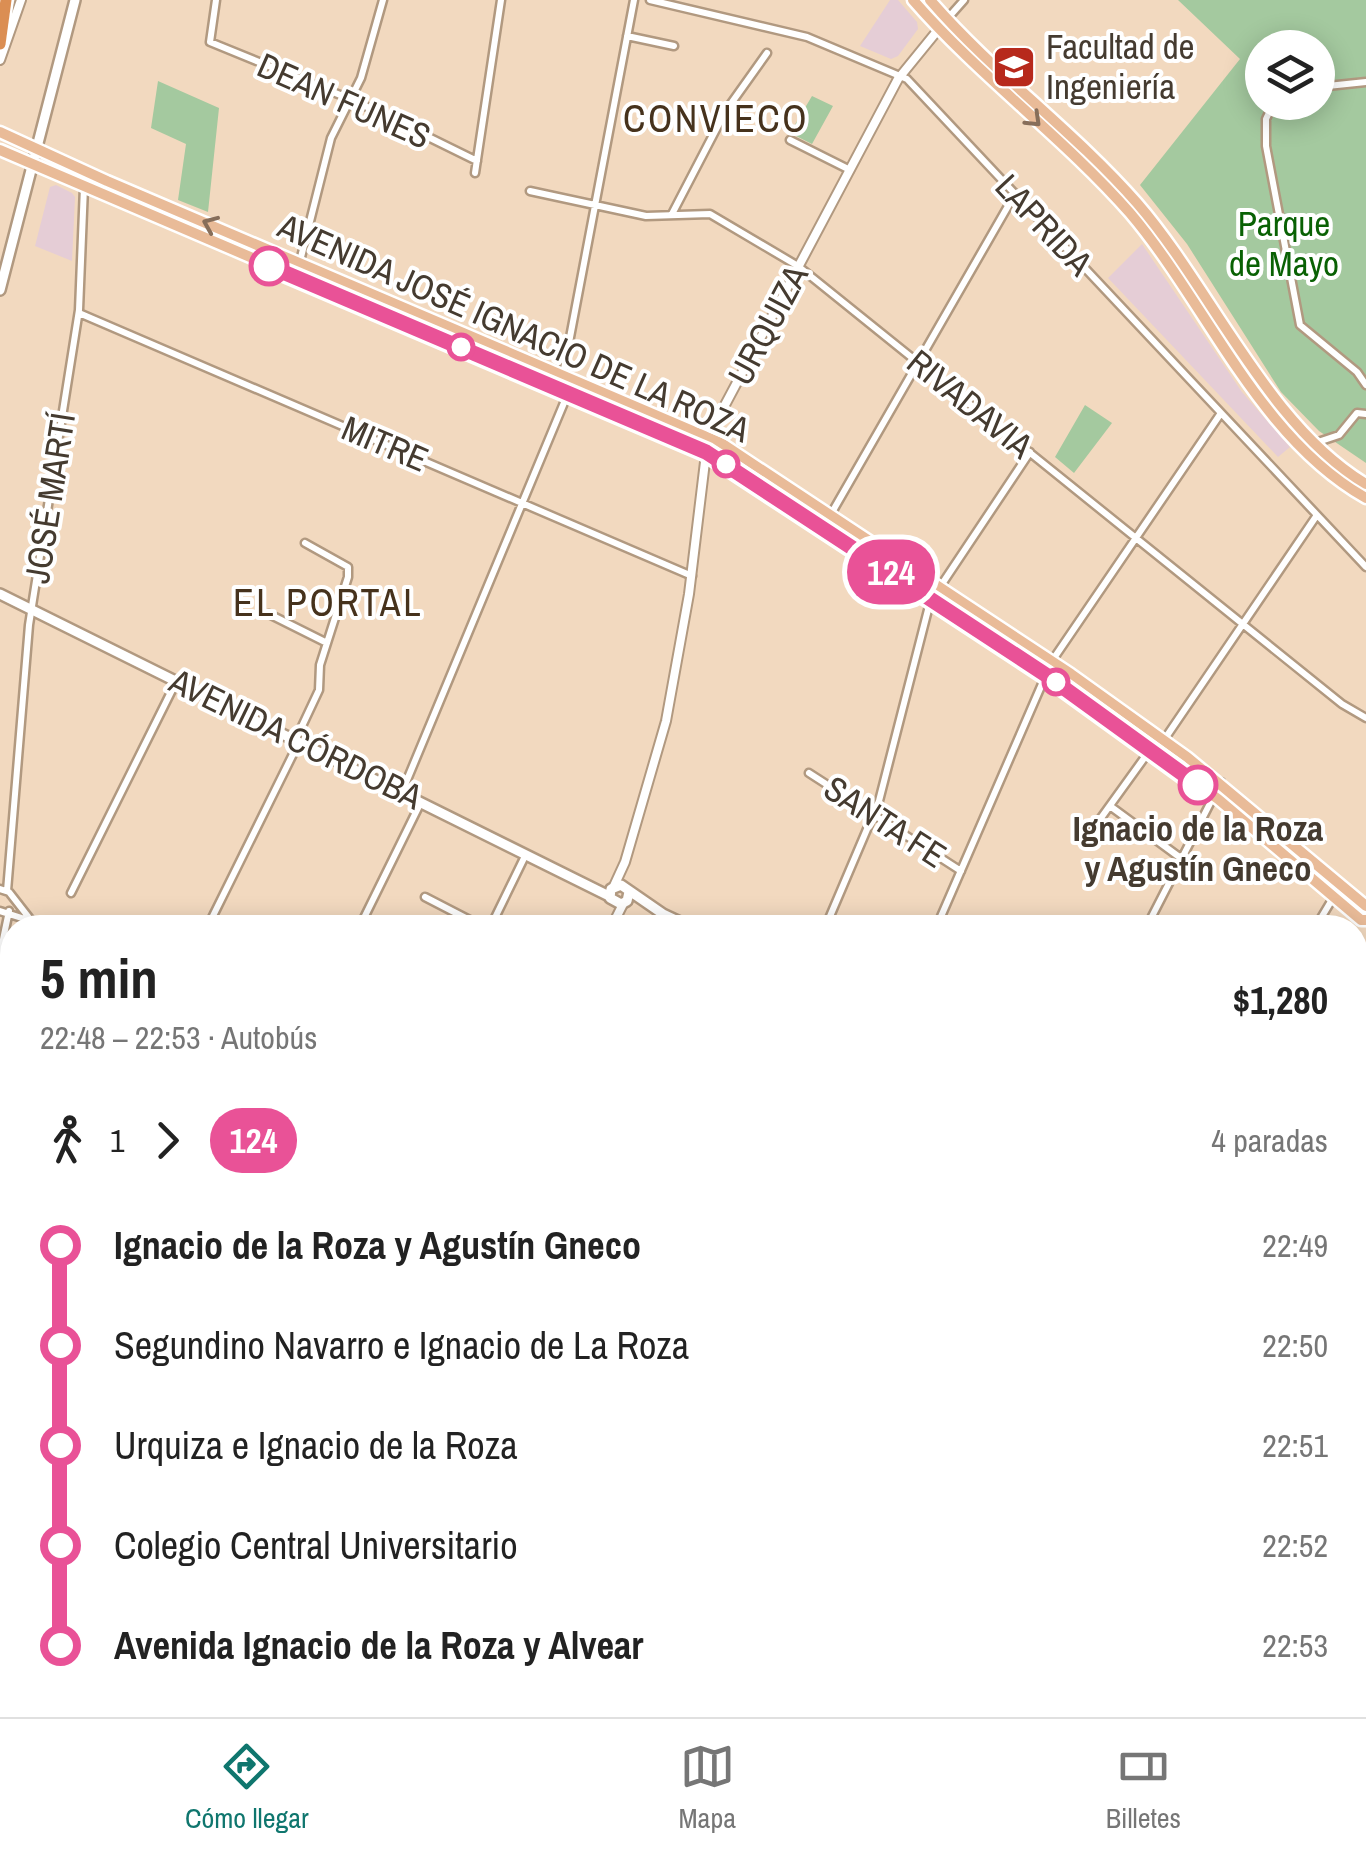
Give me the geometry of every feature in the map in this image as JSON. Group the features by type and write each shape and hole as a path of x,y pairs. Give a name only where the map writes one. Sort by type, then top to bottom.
{"highway":[{"path":"0,44 6,0"}],"main road":[{"path":"0,290 75,0"},
{"path":"912,0 943,24 1138,205 1280,405 1313,443 1366,484"},
{"path":"930,0 943,24 1118,201 1156,247 1283,428 1320,467 1366,498"},
{"name":"AVENIDA JOSÉ IGNACIO DE LA ROZA","path":"0,132 708,438 988,618 1164,740 1221,782 1366,906"},
{"name":"AVENIDA JOSÉ IGNACIO DE LA ROZA","path":"0,150 706,452 1046,675 1214,796 1355,915"},
{"path":"706,452 768,474"},
{"name":"AVENIDA CÓRDOBA","path":"0,594 592,884 665,915"},
{"path":"932,599 988,618"},
{"path":"994,641 1016,647 1036,659 1052,661"},
{"path":"1150,750 1170,752 1208,772"}],"street":[{"path":"0,60 22,0"},
{"name":"DEAN FUNES","path":"216,0 210,42 351,99 477,162"},
{"path":"296,277 332,138 362,78 383,0"},
{"path":"475,173 500,0"},
{"path":"402,792 566,398 565,376 634,0"},
{"name":"LAPRIDA","path":"650,0 807,37 907,78 1366,567"},
{"name":"URQUIZA","path":"619,894 666,722 692,576 708,438 901,76 964,0"},
{"path":"627,36 674,46"},
{"path":"672,214 726,112 767,53"},
{"path":"1335,85 1366,82"},
{"path":"1266,120 1266,146 1300,324 1366,385"},
{"path":"790,140 850,170"},
{"name":"JOSÉ MARTÍ","path":"5,911 32,610 78,313 84,188"},
{"name":"RIVADAVIA","path":"530,191 646,216 705,212 798,266 1342,704 1366,718"},
{"path":"822,528 1016,194"},
{"name":"MITRE","path":"78,313 692,576"},
{"path":"942,915 1052,661 1221,413"},
{"path":"1313,443 1334,438 1356,413 1366,414"},
{"path":"830,915 873,814 932,599 1030,452"},
{"path":"1094,829 1150,750 1164,740 1317,515"},
{"path":"213,915 319,690 327,642 348,577 348,567 305,543"},
{"path":"269,614 327,642"},
{"path":"71,893 176,680"},
{"name":"SANTA FE","path":"810,773 961,872"},
{"path":"1153,915 1221,782"},
{"path":"365,915 422,801"},
{"path":"1110,806 1182,859"},
{"path":"494,915 527,852"},
{"path":"5,892 25,915"},
{"path":"1323,915 1334,896"},
{"path":"425,897 461,915"}],"shaded area":[{"path":"890,0 898,0 917,22 918,29 898,56 891,59 860,46"},
{"path":"56,185 75,197 72,261 35,246 50,187"},
{"path":"1142,244 1242,392 1290,447 1278,457 1108,278"}],"green space":[{"name":"Parque de Mayo","path":"1178,0 1366,0 1366,463 1319,431 1281,392 1187,244 1140,185 1240,59"},
{"path":"158,81 219,108 208,212 178,200 186,144 151,128"},
{"path":"812,96 833,106 812,144 790,133"},
{"path":"1085,405 1112,423 1074,473 1055,457"}],"bus line":[{"name":"124","path":"269,266 706,452 1046,675 1198,785"}],"place":[{"name":"Facultad de Ingeniería","path":"1014,67"},
{"name":"Ignacio de la Roza y Agustín Gneco","path":"1198,785"}],"district":[{"name":"CONVIECO","path":"716,119"},
{"name":"EL PORTAL","path":"328,603"}]}
